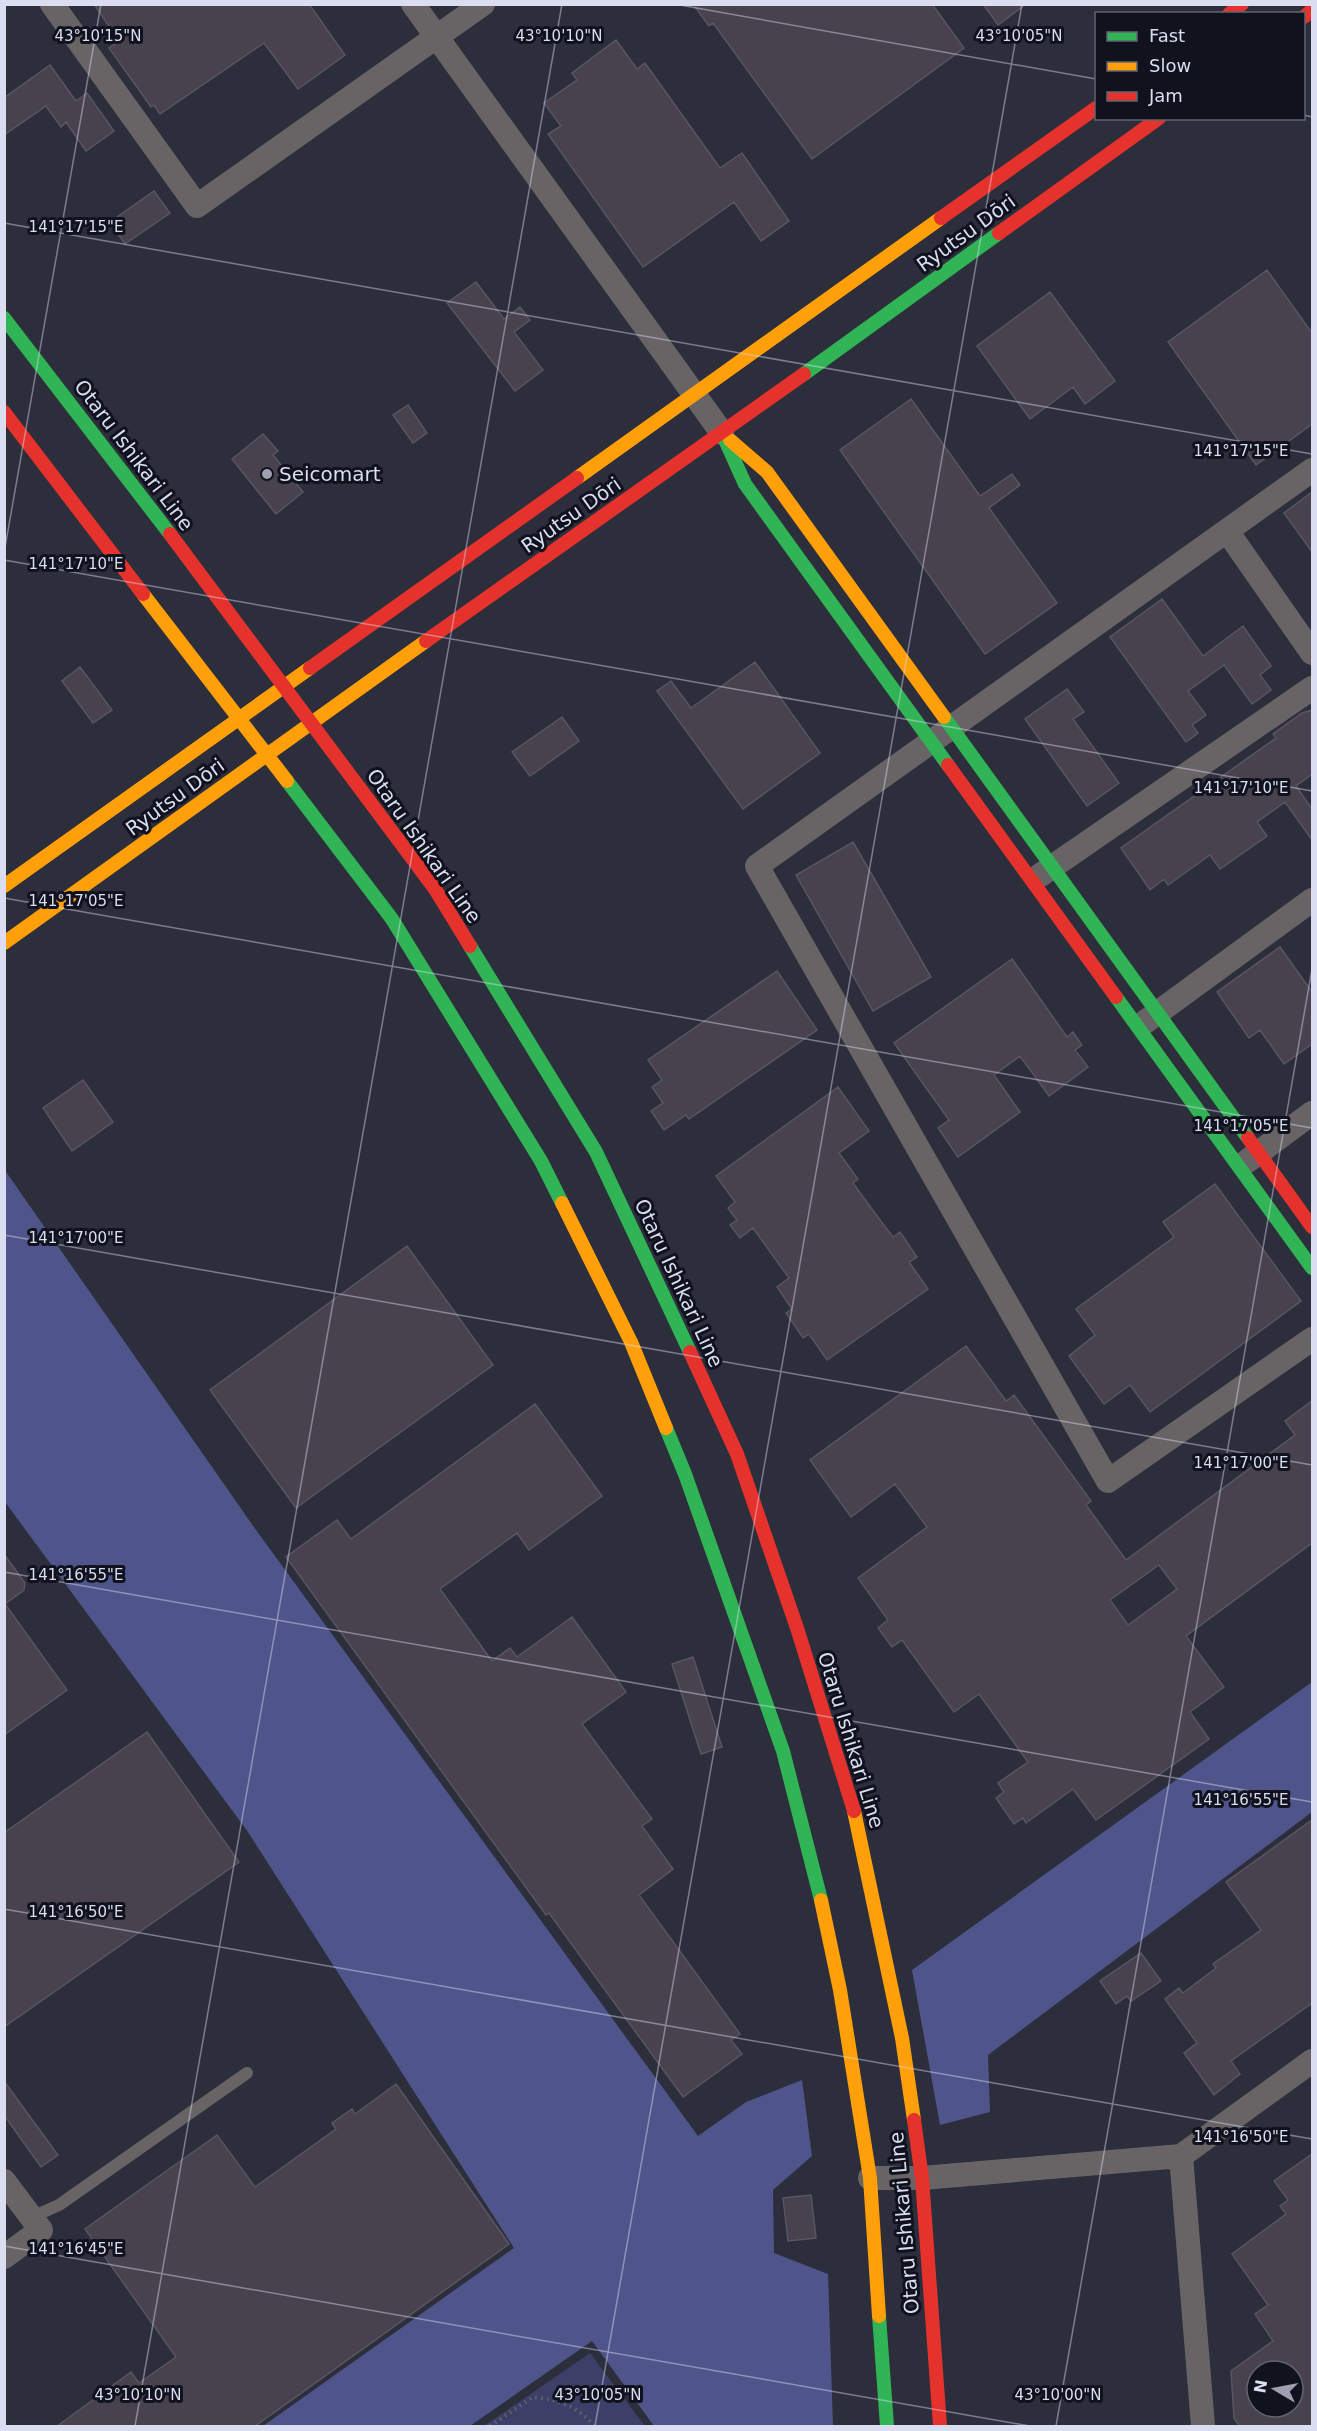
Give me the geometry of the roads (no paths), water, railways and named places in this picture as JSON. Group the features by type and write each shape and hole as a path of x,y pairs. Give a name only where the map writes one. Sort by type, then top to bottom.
{"street":[{"path":"52,4 197,206 483,4"},
{"path":"413,4 693,395 722,433 767,472 1312,1227"},
{"name":"Ryutsu Dōri","path":"4,886 1095,109"},
{"name":"Ryutsu Dōri","path":"4,944 310,722 722,433 1156,120"},
{"name":"Otaru Ishikari Line","path":"4,318 286,687 435,889 596,1152 737,1454 797,1628 858,1824 903,2038 922,2178 940,2427"},
{"name":"Otaru Ishikari Line","path":"4,412 267,754 398,929 541,1161 631,1342 685,1474 783,1751 817,1878 840,1990 870,2178 887,2427"},
{"path":"722,433 745,484 1312,1268"},
{"path":"1312,470 757,866 1108,1481 1312,1338"},
{"path":"1227,531 1312,653"},
{"path":"1032,881 1312,688"},
{"path":"1139,1028 1157,1012 1312,900"},
{"path":"1240,1168 1312,1113"},
{"path":"870,2178 922,2178 1181,2156 1312,2061"},
{"path":"1181,2156 1203,2427"},
{"path":"4,2181 41,2230 4,2257"}],"lane":[{"path":"32,2217 59,2205 247,2073"}],"place":[{"name":"Seicomart","path":"267,474"}]}
